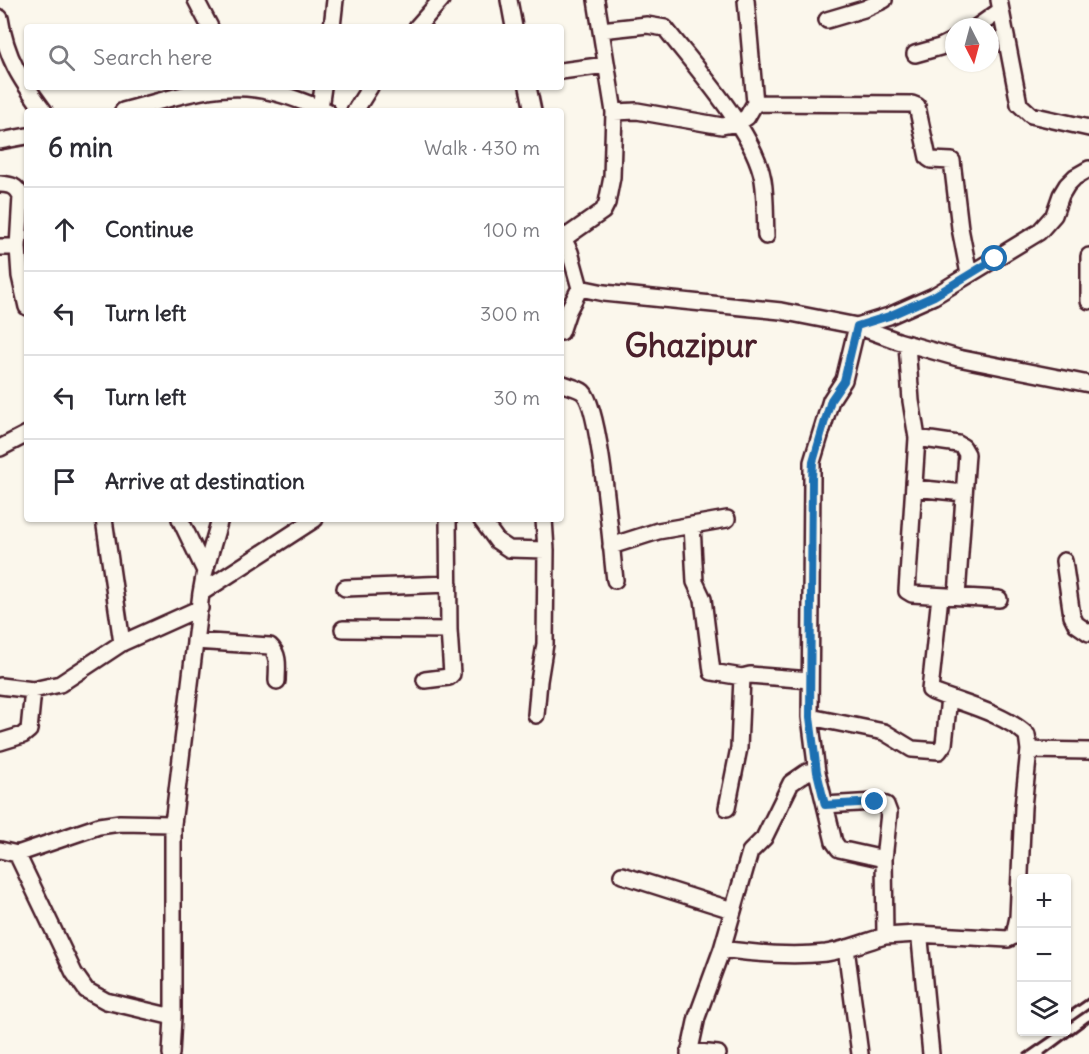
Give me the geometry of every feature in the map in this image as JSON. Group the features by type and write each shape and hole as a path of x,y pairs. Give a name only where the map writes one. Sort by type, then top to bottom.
{"street":[{"path":"196,0 208,24"},
{"path":"332,24 336,0"},
{"path":"420,24 441,0"},
{"path":"509,0 513,24"},
{"path":"564,235 603,211 607,203 612,177 614,112 596,0"},
{"path":"614,112 637,111 722,126 738,123 747,117 755,103 746,0"},
{"path":"827,20 864,9 884,0"},
{"path":"986,18 1000,5"},
{"path":"1000,5 1019,104 1031,115 1089,128"},
{"path":"0,18 8,55 24,83"},
{"path":"601,30 647,25 665,28 738,123 756,157 763,180 766,236"},
{"path":"915,54 945,44"},
{"path":"564,71 606,66"},
{"path":"29,90 42,108"},
{"path":"135,108 205,90"},
{"path":"259,90 317,108"},
{"path":"323,90 323,108"},
{"path":"357,108 368,90"},
{"path":"529,90 532,108"},
{"path":"755,103 912,104 917,106 928,158 952,161 960,228 969,274"},
{"path":"1,144 24,137"},
{"path":"857,326 889,316 934,296 1039,232 1054,215 1067,185 1089,169"},
{"path":"0,184 13,185 18,188 21,196 18,247 24,294"},
{"path":"564,240 570,252 580,288 564,323"},
{"path":"0,247 18,247"},
{"path":"1089,256 1089,301"},
{"path":"580,288 604,293 781,312 857,326 907,344 958,358 1089,384"},
{"path":"857,326 844,381 831,400 813,462 810,717 817,772 834,842 839,849 884,859"},
{"path":"907,344 911,401 917,438 907,591 912,594 999,599"},
{"path":"564,384 582,392 590,405 601,455 615,580"},
{"path":"0,448 24,436"},
{"path":"917,438 958,444 963,447 966,454 957,597"},
{"path":"914,488 964,493"},
{"path":"611,546 658,531 727,519"},
{"path":"104,522 122,643"},
{"path":"181,522 205,571"},
{"path":"171,1054 173,824 200,600 205,571 219,522"},
{"path":"0,686 33,690 60,684 122,643 200,600 311,522"},
{"path":"426,680 452,676 449,630 448,522"},
{"path":"483,522 497,541 509,549 546,550"},
{"path":"536,715 545,644 544,522"},
{"path":"692,525 695,582 703,599 712,672 742,677 750,675 810,680"},
{"path":"1064,561 1072,616 1076,624 1089,633"},
{"path":"345,588 449,584"},
{"path":"722,949 759,955 797,955 828,952 885,936 917,934 1008,939 1014,936 1018,917 1023,807 1029,750 1027,735 1021,729 992,714 933,692 930,685 940,596"},
{"path":"343,629 449,630"},
{"path":"195,641 270,646 276,651 277,681"},
{"path":"727,808 739,748 742,677"},
{"path":"0,742 30,730 33,690"},
{"path":"810,717 884,732 912,749 939,751 944,744 949,698"},
{"path":"1029,750 1089,751"},
{"path":"717,1054 689,1053 697,1017 722,949 750,852 764,838 791,783 807,772 817,772"},
{"path":"825,805 875,802 886,805 889,813 884,859 885,936"},
{"path":"0,850 17,854 99,826 120,823 173,824"},
{"path":"17,854 74,973 86,990 106,1001 173,1017"},
{"path":"622,875 732,910"},
{"path":"917,934 920,940 931,1054"},
{"path":"846,948 860,1054"}],"railway":[{"path":"1071,1011 1089,998"},
{"path":"1071,1022 1089,1009"},
{"path":"1045,1054 1089,1021"},
{"path":"1025,1054 1051,1036"}],"district":[{"name":"Ghazipur","path":"691,346"}],"route":[{"path":"875,802 825,805 817,772 810,717 813,462 831,400 844,381 857,326 889,316 934,296 995,259"}]}
